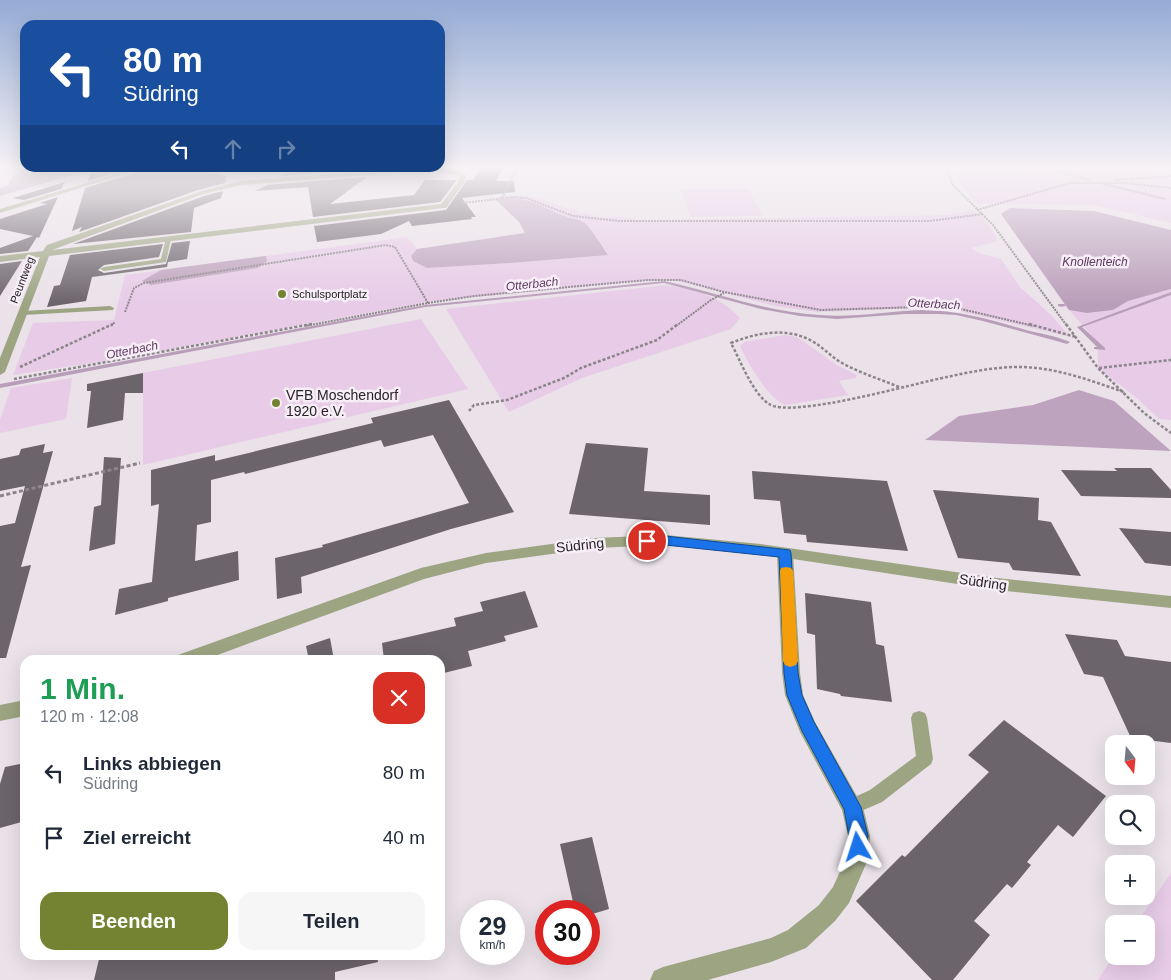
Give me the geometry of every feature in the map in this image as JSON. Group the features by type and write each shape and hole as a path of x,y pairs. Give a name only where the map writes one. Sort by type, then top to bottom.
{"street":[{"path":"45,254 50,246 145,213"},
{"path":"0,259 387,213"},
{"name":"Peuntweg","path":"0,372 45,254"},
{"name":"Südring","path":"198,655 421,574 486,558 595,543 665,540 785,553 998,584 1171,602"},
{"path":"663,980 771,950 797,939 826,913 841,895 858,857 859,836 852,807 807,726 794,695 791,673 785,553"},
{"path":"0,713 20,709"}],"lane":[{"path":"104,269 164,261 168,239"},
{"path":"23,313 110,308"},
{"path":"852,807 876,796 925,759 919,718"}],"path":[{"path":"564,213 573,216 619,221 930,221 983,214 1033,278 1098,368 1144,413 1171,433"},
{"path":"125,313 134,288 144,284 386,245 395,248 428,303"},
{"path":"9,380 428,303 474,296 648,280 681,280 724,292 821,310 920,307 961,309 1076,337"},
{"path":"468,412 474,405 507,400 564,378 581,368 657,340 724,292"},
{"path":"15,368 30,364 111,326 118,319"},
{"path":"899,387 843,363 824,352 812,341 794,333 773,333 744,337 731,343 750,379 768,404 783,408 867,395 992,369 1041,368 1124,392"},
{"path":"1098,368 1171,360"},
{"path":"0,496 140,463"}],"shaded area":[{"path":"509,213 557,213 578,219 583,221 591,230 608,255 427,268 413,261 411,256 417,249 525,233 519,222"},
{"path":"557,213 583,213 602,217 633,218 636,220 949,215 975,213 987,223 998,241 971,248 979,253 1001,259 1020,287 1052,316 1070,337 960,311 918,308 818,312 776,306 673,280 656,280 433,301 98,362 13,375 33,323 114,320 125,275 407,237 417,249 411,256 427,268 608,255 585,223"},
{"path":"689,213 761,213 763,216 690,217"},
{"path":"1127,213 1171,213 1171,223"},
{"path":"266,256 267,261 258,268 151,285 142,281 161,270"},
{"path":"667,285 698,292 716,299 740,318 731,329 582,378 509,412 446,309"},
{"path":"1171,289 1171,420 1159,419 1138,399 1098,368 1098,343 1069,310 1087,313 1113,310 1128,301"},
{"name":"VFB Moschendorf 1920 e.V.","path":"421,319 468,389 143,465 143,373"},
{"path":"785,335 797,337 837,365 857,375 856,378 839,381 848,395 785,405 771,395 753,370 740,346 744,342"},
{"path":"72,378 66,419 0,433 0,420 11,388"},
{"path":"1079,390 1114,401 1171,451 925,440 959,416 1033,405"},
{"path":"1171,873 1171,980 1098,980 1108,965 1155,965 1155,915 1142,915 1149,905 1155,905 1155,896"}],"water":[{"name":"Knollenteich","path":"1101,213 1171,230 1171,289 1128,301 1113,310 1087,313 1069,310 1001,214"}],"building":[{"path":"20,213 51,213 39,238 37,237 28,251 0,254 0,248 33,236 0,229 0,219"},
{"path":"78,213 134,213 79,232 82,227 72,231"},
{"path":"158,213 193,213 191,232 73,244"},
{"path":"312,213 349,213 313,217"},
{"path":"423,213 473,213 476,217 412,226 409,221 381,234 317,242 314,226"},
{"path":"190,241 187,259 168,262 167,267 92,277 86,301 47,307 54,286 60,285 70,255 163,244 159,257 104,265 98,270 104,273 166,264 172,243"},
{"path":"22,261 0,296 0,264"},
{"path":"143,373 143,393 125,393 123,420 87,428 91,391 87,391 87,384"},
{"path":"449,400 514,512 451,529 301,577 302,593 277,599 275,558 323,547 322,545 469,503 433,435 384,447 381,440 245,474 244,472 211,480 211,522 197,525 195,561 238,551 239,580 168,598 168,601 115,615 119,589 152,582 159,504 151,506 151,470 215,455 215,461 373,423 371,418"},
{"path":"586,443 648,448 644,491 710,495 710,525 569,514"},
{"path":"45,444 43,453 53,451 21,567 31,565 6,658 0,658 0,526 15,523 25,486 0,491 0,459 19,455 21,449"},
{"path":"104,457 121,458 115,544 89,551 94,507 101,505"},
{"path":"1114,468 1151,468 1171,490 1171,498 1081,496 1061,470 1117,471"},
{"path":"752,471 887,481 908,551 807,542 806,535 784,533 780,501 754,499"},
{"path":"933,490 1039,498 1038,520 1051,522 1081,576 1013,570 1009,563 958,558"},
{"path":"1119,528 1171,532 1171,566 1145,563"},
{"path":"525,591 538,627 504,636 506,641 468,651 472,666 445,673 445,655 383,655 382,643 456,626 454,618 483,611 480,602"},
{"path":"805,593 871,602 876,644 884,646 892,702 841,696 840,694 817,689 815,635 807,633"},
{"path":"1065,634 1117,640 1125,656 1171,662 1171,743 1155,741 1155,735 1130,735 1103,677 1084,674"},
{"path":"330,638 333,655 308,655 306,646"},
{"path":"1004,720 1105,795 1105,797 1073,837 1058,825 1027,862 1031,865 1012,888 1007,884 974,921 990,935 953,980 932,980 856,901 902,855 905,857 989,772 968,755"},
{"path":"20,764 20,822 0,828 0,784 5,767"},
{"path":"592,837 609,909 600,912 600,900 573,900 560,844"},
{"path":"99,960 378,960 378,962 335,972 335,980 94,980"}],"waterway":[{"name":"Otterbach","path":"0,386 425,306 664,282 781,312 800,315 837,317 905,312 939,312 984,320 1067,342"},
{"name":"Otterbach","path":"1096,348 1103,349 1079,327 1171,293"}],"slow traffic":[{"path":"786,571 790,661"}],"place":[{"name":"Schulsportplatz","path":"282,294"},
{"name":"VFB Moschendorf 1920 e.V.","path":"276,403"}],"route":[{"path":"647,541 665,540 785,553 791,673 794,695 807,726 852,807 859,836 858,847"}]}
